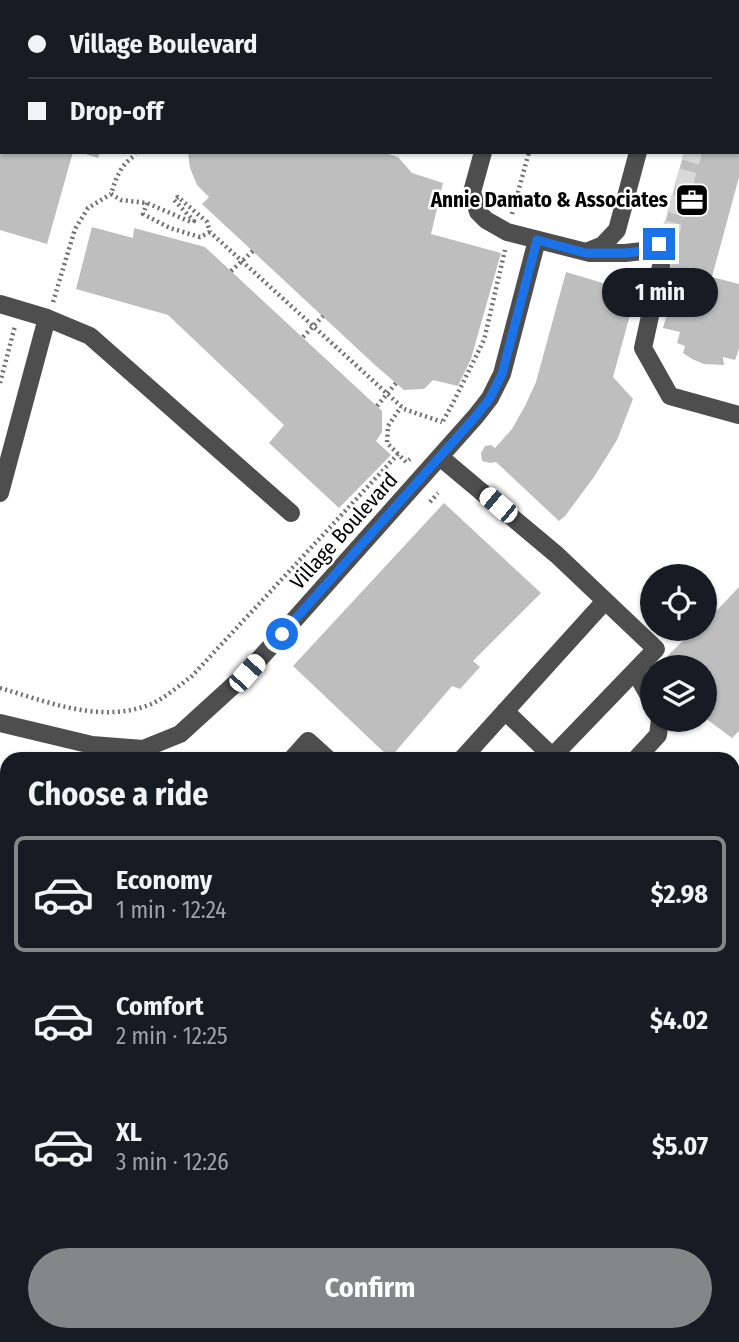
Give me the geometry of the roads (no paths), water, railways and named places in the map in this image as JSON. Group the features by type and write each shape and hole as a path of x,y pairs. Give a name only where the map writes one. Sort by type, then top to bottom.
{"street":[{"path":"482,154 472,192 478,212 507,232 586,253 643,251 659,244"},
{"path":"586,253 603,245 617,230 637,154"},
{"name":"Village Boulevard","path":"0,723 92,745 143,749 180,734 247,673 490,398 502,374 537,240"},
{"path":"659,274 643,348 670,396 739,415"},
{"path":"0,304 19,310 50,310 90,336 290,513"},
{"path":"0,493 50,310"},
{"path":"440,457 557,555 656,649 558,752"},
{"path":"468,752 605,601"},
{"path":"635,671 640,680"},
{"path":"505,711 546,752"},
{"path":"642,752 658,732"},
{"path":"298,752 308,741 320,752"}],"tunnel":[{"path":"661,266 692,154"}],"place":[{"name":"Annie Damato & Associates","path":"692,200"}]}
